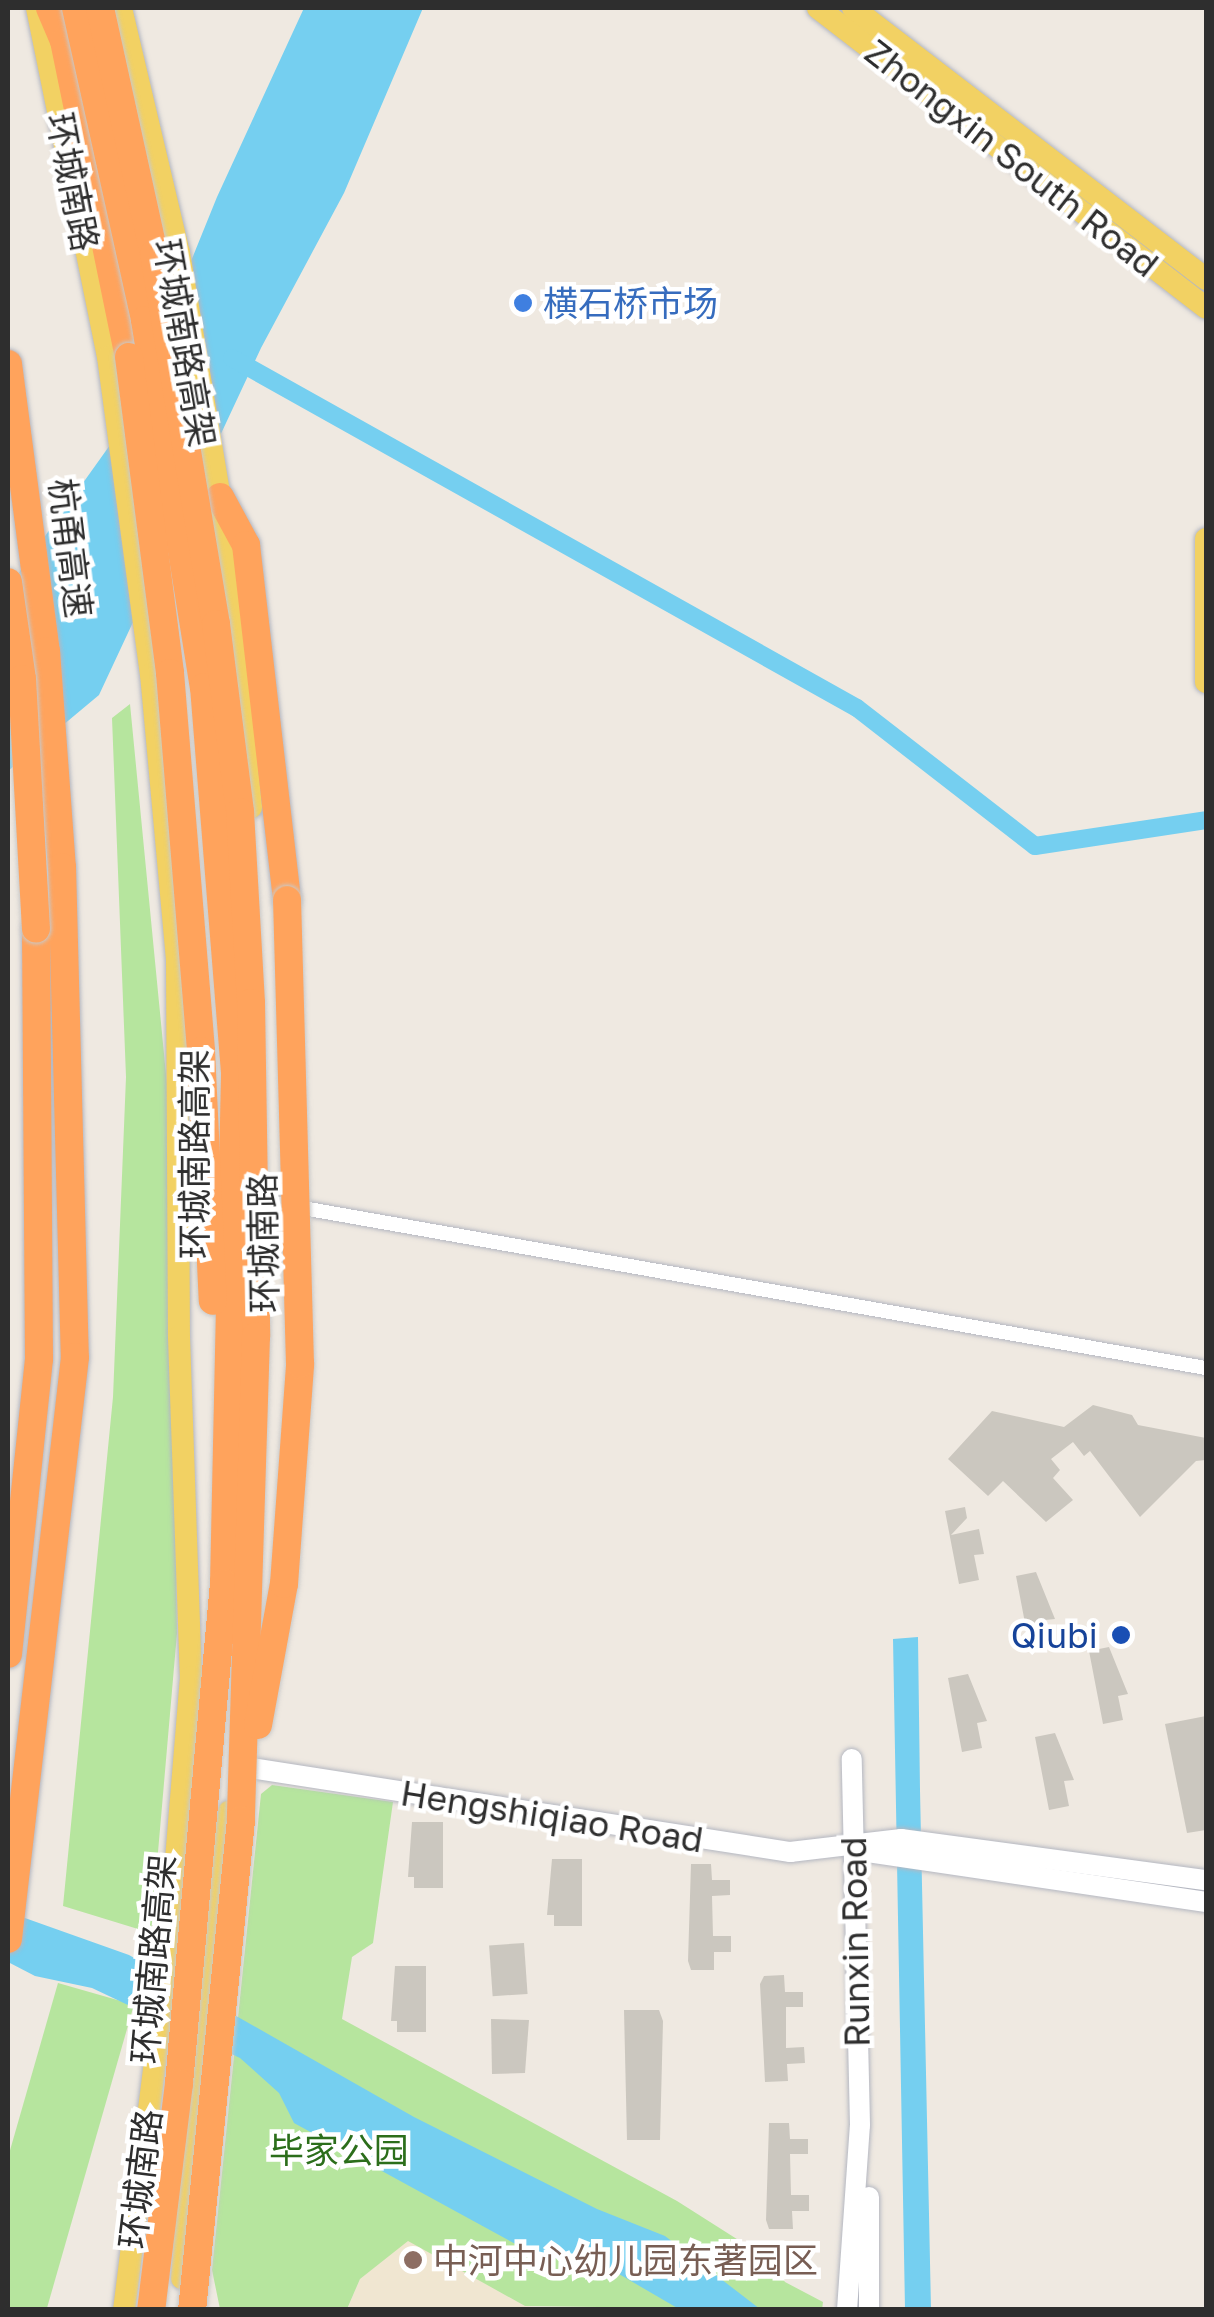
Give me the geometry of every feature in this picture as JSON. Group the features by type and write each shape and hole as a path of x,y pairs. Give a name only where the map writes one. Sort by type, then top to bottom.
{"highway":[{"path":"50,8 64,42 170,674 200,1031 224,1583"},
{"name":"环城南路高架","path":"76,8 98,84 145,320 204,688 235,1076 224,1583 180,2083 151,2310"},
{"name":"环城南路高架","path":"100,8 154,254 240,812 251,1003 256,1336 241,1820 192,2310"},
{"name":"杭甬高速","path":"8,364 46,651 62,866 74,1357 8,1938"},
{"path":"220,497 246,546 287,900 300,1364 284,1584 241,1820"},
{"name":"杭甬高速","path":"8,582 22,680 36,929 39,1360 8,1654"}],"main road":[{"name":"环城南路","path":"38,8 119,357 177,962 178,1186 191,1677 168,1957 124,2310"},
{"name":"环城南路","path":"121,8 179,253 220,497 248,741 263,1202 264,1363 254,1547 234,1778 205,1988 180,2310"},
{"name":"Zhongxin South Road","path":"818,8 1206,308"},
{"name":"Zhongxin South Road","path":"853,8 1206,280"},
{"path":"1206,539 1206,682"},
{"name":"Runxin Road","path":"847,2310 860,2125 852,1759"},
{"name":"Hengshiqiao Road","path":"250,1768 790,1852 854,1849 901,1839 1206,1880"},
{"name":"Hengshiqiao Road","path":"854,1849 896,1861 1206,1902"},
{"name":"Runxin Road","path":"860,2125 869,2201 869,2310"}],"street":[{"path":"178,1186 1206,1368"}],"shaded area":[{"name":"中河中心幼儿园东著园区","path":"407,2240 525,2306 558,2309 347,2310 360,2279"}],"green space":[{"path":"130,704 168,1095 177,1633 151,1933 63,1906 113,1397 126,1077 112,718"},
{"name":"毕家公园","path":"272,1785 393,1802 373,1943 352,1957 342,2019 677,2201 770,2260 785,2282 823,2302 822,2310 525,2306 408,2241 360,2279 347,2309 220,2309 212,2270 261,1794"},
{"path":"58,1983 134,2005 46,2310 8,2310 8,2157"}],"water":[{"path":"304,8 423,8 344,193 261,348 99,695 8,771 8,588 125,424 217,197"},
{"path":"918,1637 931,2309 905,2309 893,1639"},
{"path":"8,1912 129,1955 414,2117 597,2209 665,2236 760,2309 679,2309 612,2270 532,2253 294,2123 279,2093 240,2058 92,1988 35,1976 8,1962"}],"building":[{"path":"1093,1405 1132,1415 1138,1425 1206,1438 1206,1460 1196,1461 1140,1517 1090,1451 1084,1456 1073,1442 1051,1459 1060,1470 1053,1478 1073,1500 1046,1522 1003,1481 988,1496 948,1459 992,1411 1064,1427"},
{"path":"965,1507 967,1518 951,1535 979,1529 984,1554 974,1555 979,1580 959,1584 945,1511"},
{"path":"1036,1572 1055,1619 1045,1620 1050,1645 1030,1649 1016,1576"},
{"path":"1109,1647 1128,1694 1118,1696 1123,1720 1103,1724 1089,1651"},
{"path":"968,1674 987,1721 977,1723 982,1748 962,1752 948,1678"},
{"path":"1206,1716 1206,1830 1187,1833 1165,1724"},
{"path":"1055,1733 1074,1780 1064,1781 1069,1806 1049,1810 1035,1737"},
{"path":"412,1822 443,1822 443,1888 414,1888 414,1877 408,1877"},
{"path":"552,1859 582,1859 582,1926 554,1926 554,1915 547,1915"},
{"path":"691,1864 711,1864 712,1880 730,1880 730,1895 712,1896 713,1936 731,1936 731,1952 714,1952 714,1970 691,1970 688,1961"},
{"path":"524,1943 528,1994 493,1996 489,1945"},
{"path":"395,1966 426,1966 426,2032 397,2032 397,2021 391,2021"},
{"path":"784,1975 785,1992 803,1992 803,2007 786,2007 786,2048 804,2047 805,2063 787,2064 788,2081 765,2082 760,1984 764,1976"},
{"path":"624,2010 659,2010 663,2021 660,2140 627,2140"},
{"path":"491,2019 529,2020 525,2073 492,2074"},
{"path":"769,2123 789,2123 790,2139 808,2139 808,2154 790,2154 791,2195 809,2195 809,2211 792,2211 793,2229 769,2229 766,2220"}],"waterway":[{"path":"232,358 857,708 1035,846 1206,820"}],"place":[{"name":"横石桥市场","path":"523,303"},
{"name":"Qiubi","path":"1121,1635"},
{"name":"中河中心幼儿园东著园区","path":"413,2260"}]}
